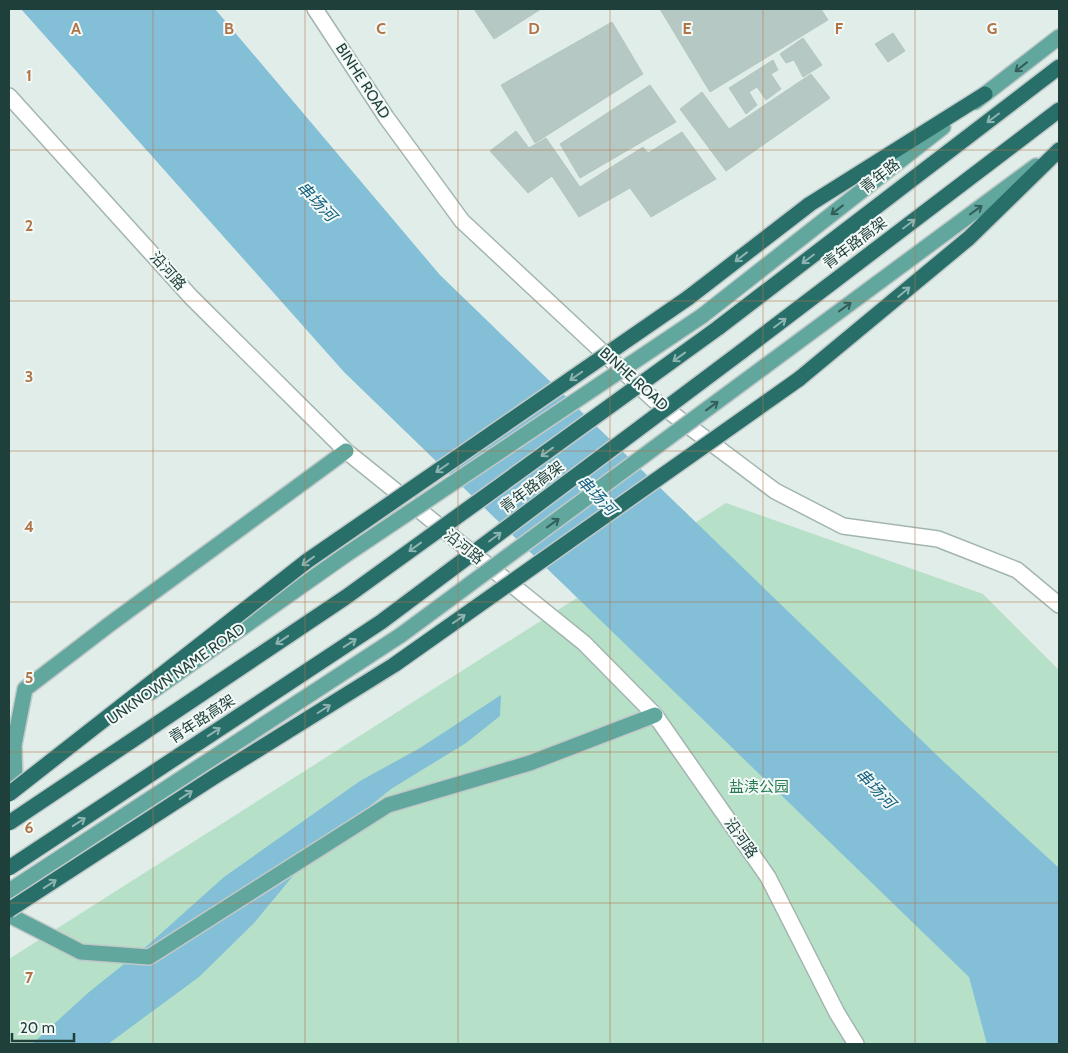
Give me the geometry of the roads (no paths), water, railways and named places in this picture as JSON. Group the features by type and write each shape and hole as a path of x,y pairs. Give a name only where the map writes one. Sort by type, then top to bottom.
{"highway":[{"name":"青年路高架","path":"9,823 362,586 718,328 1059,67"},
{"path":"11,791 307,562 688,298 810,204 985,94"},
{"name":"青年路高架","path":"9,868 380,622 742,352 1059,110"},
{"path":"9,910 214,777 394,665 799,379 969,238 1059,149"}],"main road":[{"name":"青年路","path":"344,556 702,316 1059,37"},
{"path":"9,891 401,635 1059,149"},
{"path":"11,791 14,745 25,690 110,624 346,451"},
{"name":"UNKNOWN NAME ROAD","path":"11,791 344,556"},
{"path":"9,915 81,952 149,957 388,805 530,763 655,715"}],"street":[{"name":"BINHE ROAD","path":"315,9 386,117 462,221 654,400 775,491 843,526 938,540 1017,570 1059,605"},
{"name":"沿河路","path":"9,96 191,297 346,451 584,643 655,715 768,877 837,1013 856,1044"}],"water":[{"name":"串场河","path":"21,9 215,9 440,275 945,763 1059,868 1059,1044 987,1044 969,977 344,372"},
{"path":"501,695 500,716 466,743 391,789 312,853 254,923 199,977 108,1044 32,1044 89,992 148,945 224,877 360,781 420,748"}],"park label":[{"name":"盐渎公园","path":"759,787"}]}
